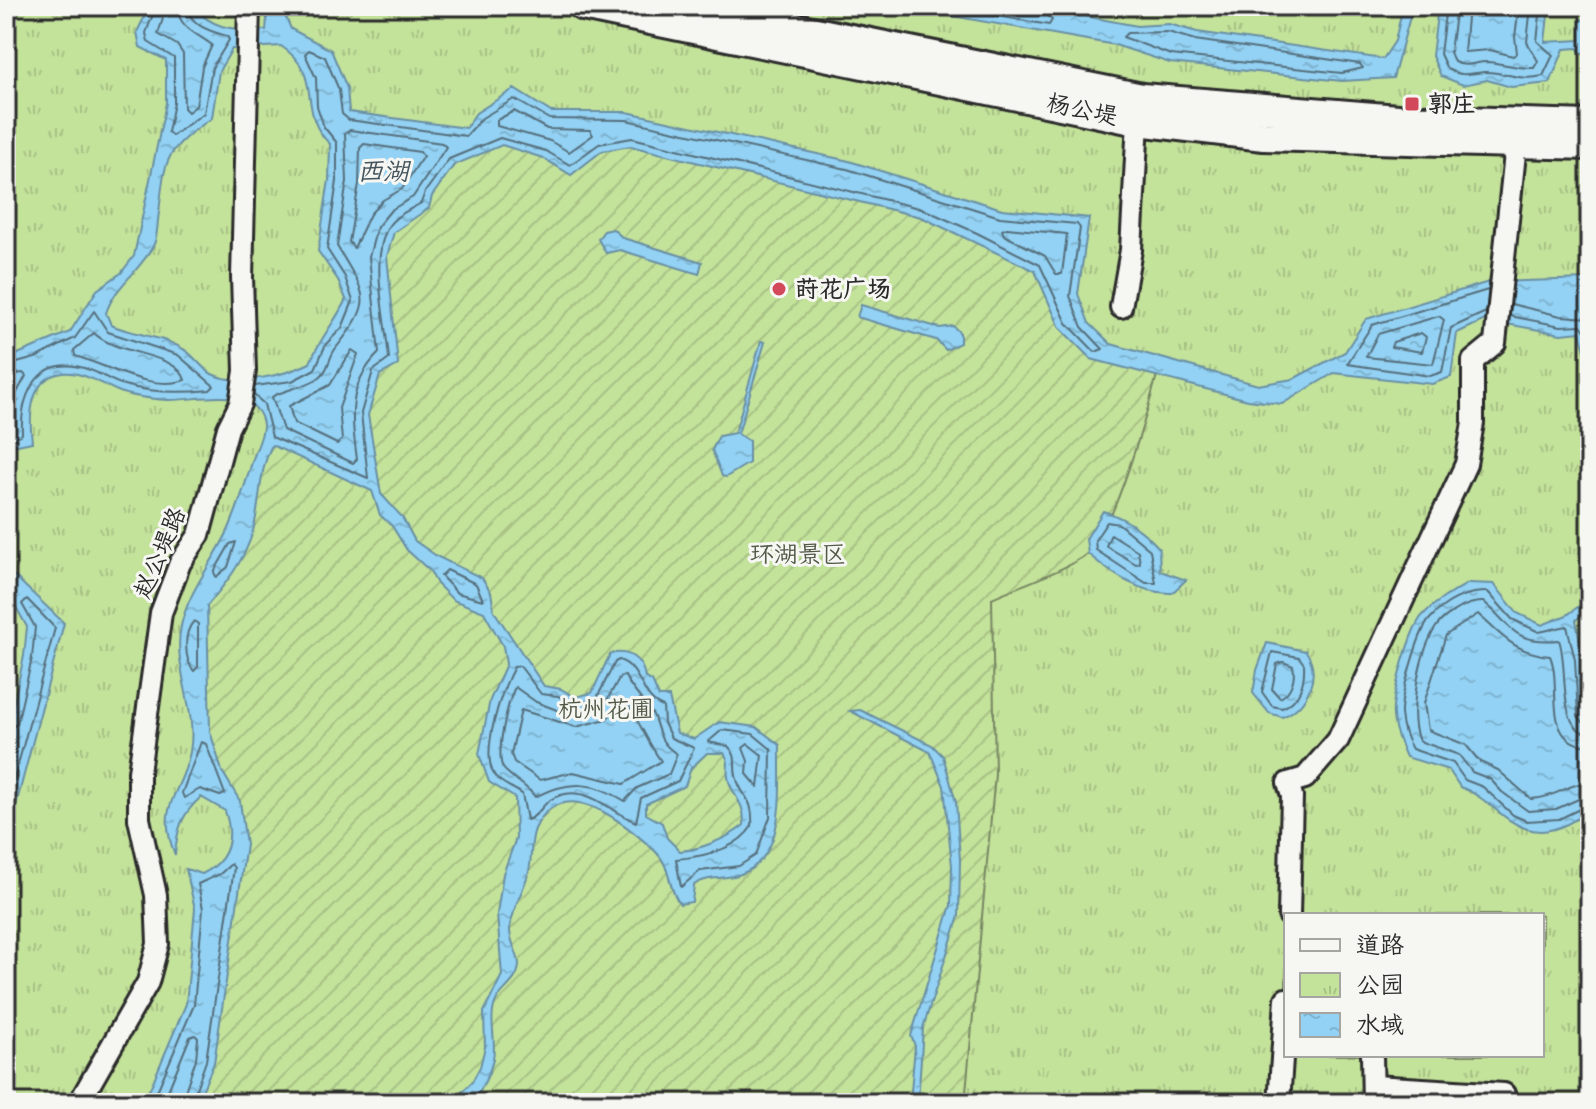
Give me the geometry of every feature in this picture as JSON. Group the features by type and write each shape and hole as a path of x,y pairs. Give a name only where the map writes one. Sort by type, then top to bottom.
{"main road":[{"name":"杨公堤","path":"583,6 1138,121 1264,136 1590,145"},
{"name":"杨公堤","path":"688,6 1142,98 1398,119 1590,125"}],"street":[{"name":"赵公堤路","path":"79,1103 148,982 158,944 156,895 139,819 139,772 161,613 180,563 199,535 228,428 240,404 245,371 242,277 249,6"},
{"path":"1121,307 1131,250 1138,121"},
{"path":"1289,913 1292,796 1288,783 1305,778 1325,759 1346,725 1466,464 1473,423 1473,361 1495,343 1516,144"},
{"path":"1279,1103 1284,1029"},
{"path":"1372,1057 1374,1094 1483,1091 1504,1094 1504,1103"}],"green space":[{"name":"环湖景区","path":"6,6 1590,6 1590,1103 6,1103"},
{"name":"杭州花圃","path":"618,132 927,204 1043,262 1073,329 1159,367 1119,496 1097,542 1087,554 1068,566 992,598 995,774 965,1103 177,1103 238,844 230,802 218,794 195,616 270,425 337,430 377,227 476,138"}],"water":[{"name":"西湖","path":"150,6 192,6 217,24 235,29 266,30 268,6 281,6 291,29 331,50 347,88 349,112 466,128 476,113 514,89 551,112 627,112 849,161 1002,209 1089,218 1078,294 1089,323 1111,344 1258,385 1293,379 1345,352 1366,319 1489,282 1590,279 1590,370 1580,332 1561,334 1485,320 1457,333 1451,377 1432,384 1334,373 1282,404 1248,400 1091,359 1060,328 1035,271 921,217 630,146 602,151 571,175 543,158 502,145 454,165 432,196 429,208 394,232 387,256 398,365 380,375 368,415 381,494 402,517 415,541 438,557 482,578 491,592 494,611 544,686 561,689 575,697 592,693 610,654 628,654 638,661 645,678 652,681 659,697 669,697 677,733 694,739 719,722 756,727 780,745 780,799 774,836 767,852 756,865 741,874 699,882 694,885 692,902 680,904 660,857 628,828 595,808 577,803 561,803 547,812 533,834 529,871 511,922 510,933 519,964 514,979 494,1006 494,1051 490,1070 473,1103 451,1103 472,1082 480,1067 485,1047 484,1012 502,975 497,914 503,874 516,838 515,798 489,782 479,754 490,700 506,664 503,646 484,612 453,600 437,584 430,571 407,550 392,526 380,515 372,491 272,445 264,466 250,542 234,571 207,606 210,731 222,771 240,801 246,845 214,1063 197,1103 144,1103 186,1004 195,909 186,869 202,874 211,869 224,855 229,839 225,811 201,797 181,823 175,855 170,838 169,812 186,767 192,736 180,657 181,626 195,590 231,524 263,424 258,411 238,399 144,398 120,392 78,374 63,373 52,376 37,390 32,410 32,442 13,446 6,457 6,359 70,332 97,290 121,273 134,256 166,103 166,60 140,47 137,32","holes":["281,46 295,57 303,69 314,119 330,144 329,180 318,251 338,280 346,299 310,363 261,378 222,378 212,374 175,345 111,325 106,313 115,294 154,244 166,167 184,139 212,118 219,71 232,49","707,753 724,753 726,756 730,783 742,810 744,825 714,842 680,851 667,838 662,823 646,814 646,804 685,786 691,768"]},
{"path":"896,6 1032,6 1137,26 1169,24 1197,32 1383,59 1395,41 1403,6 1413,6 1393,78 1342,81 1170,63 1115,45"},
{"path":"1438,6 1549,6 1545,42 1580,40 1580,19 1590,21 1590,61 1577,48 1564,49 1550,83 1511,87 1487,80 1463,85 1441,76 1432,56"},
{"path":"613,229 623,238 702,262 699,274 620,250 606,253 598,239 604,231"},
{"path":"861,305 940,328 953,326 960,333 960,343 946,350 936,340 857,317"},
{"path":"761,341 765,342 738,434 749,441 749,463 726,477 722,476 712,450 719,436 735,433"},
{"path":"1103,511 1127,521 1159,548 1160,571 1186,580 1172,593 1149,590 1117,575 1088,554 1086,539"},
{"path":"6,568 64,623 6,843 6,738 24,656 27,627 6,589"},
{"path":"1469,583 1494,584 1517,613 1542,625 1567,615 1590,598 1590,607 1576,620 1583,659 1590,804 1583,814 1567,824 1535,831 1521,827 1460,787 1449,770 1406,757 1394,721 1393,707 1402,663 1423,615"},
{"path":"1267,643 1306,651 1313,670 1305,698 1282,717 1269,713 1253,693"},
{"path":"860,710 932,745 943,756 956,802 960,860 959,916 923,1028 918,1103 910,1103 915,1046 911,1036 951,905 952,866 944,786 930,752 850,711"}],"place":[{"name":"郭庄","path":"1412,104"},
{"name":"莳花广场","path":"779,289"}]}
